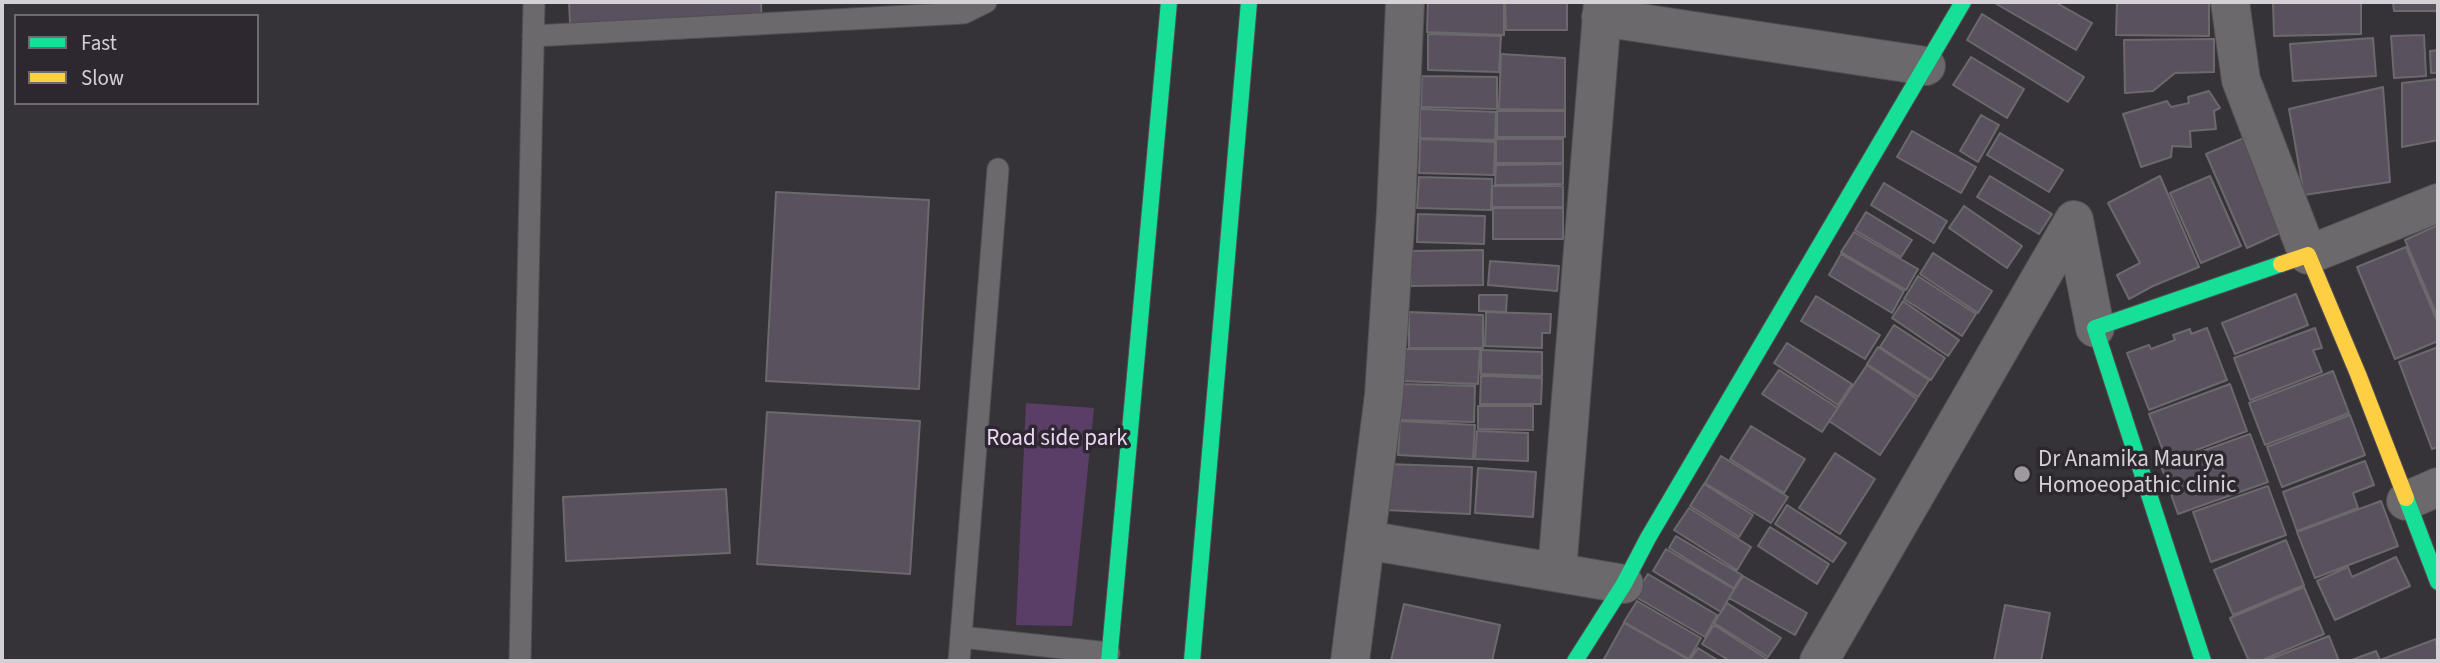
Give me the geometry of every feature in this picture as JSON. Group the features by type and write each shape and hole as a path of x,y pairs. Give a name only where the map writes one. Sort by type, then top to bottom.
{"street":[{"path":"1109,657 1169,2"},
{"path":"1192,661 1249,2"},
{"path":"1350,661 1384,395 1396,211 1405,2"},
{"path":"1576,661 1964,2"},
{"path":"2230,2 2241,80 2308,256 2358,374 2422,494 2438,582"},
{"path":"1557,571 1602,9 1926,66"},
{"path":"2095,328 2308,256 2438,203"},
{"path":"1819,661 2074,220 2095,328 2203,661"},
{"path":"1366,540 1624,583"}],"lane":[{"path":"520,661 534,2"},
{"path":"533,36 964,13 986,2"},
{"path":"959,661 998,169"},
{"path":"961,637 1109,657"}],"green space":[{"name":"Road side park","path":"1026,403 1094,408 1072,626 1016,625"}],"building":[{"path":"569,2 761,2 762,34 571,44"},
{"path":"1428,2 1504,2 1504,35 1427,32"},
{"path":"1505,2 1567,2 1567,30 1506,30"},
{"path":"1993,2 2055,2 2092,23 2076,50"},
{"path":"2117,2 2209,2 2209,36 2116,35"},
{"path":"2273,2 2361,2 2361,34 2274,36"},
{"path":"2393,2 2438,2 2438,11 2394,11"},
{"path":"1982,14 2084,77 2068,102 1967,40"},
{"path":"1428,34 1501,36 1499,72 1428,70"},
{"path":"2424,35 2426,76 2394,78 2391,36"},
{"path":"2373,38 2376,76 2293,81 2290,44"},
{"path":"2214,39 2214,72 2175,73 2153,91 2125,93 2124,40"},
{"path":"2438,50 2438,73 2431,73 2430,51"},
{"path":"1501,54 1565,58 1565,110 1499,109"},
{"path":"1971,57 2024,89 2007,118 1953,85"},
{"path":"1422,76 1497,77 1497,109 1421,107"},
{"path":"2438,79 2438,140 2402,147 2402,83"},
{"path":"2383,87 2390,182 2304,195 2289,109"},
{"path":"2209,91 2220,108 2214,111 2216,129 2190,131 2191,147 2172,146 2171,157 2141,167 2123,114 2167,101 2171,107 2189,103 2188,97"},
{"path":"1420,109 1496,112 1495,140 1420,138"},
{"path":"1497,111 1565,111 1565,137 1497,137"},
{"path":"1981,115 1999,125 1978,162 1960,151"},
{"path":"1912,131 1976,167 1961,193 1897,157"},
{"path":"2000,133 2063,170 2049,192 1987,155"},
{"path":"2251,135 2291,228 2247,248 2206,154"},
{"path":"1420,139 1495,142 1494,175 1419,173"},
{"path":"1496,139 1563,139 1563,163 1496,163"},
{"path":"1563,164 1563,184 1495,185 1496,165"},
{"path":"1990,176 2052,214 2039,234 1977,197"},
{"path":"2160,176 2199,267 2129,299 2117,275 2140,263 2108,203"},
{"path":"2210,176 2241,246 2201,263 2170,193"},
{"path":"1419,177 1492,179 1491,210 1417,208"},
{"path":"1884,183 1947,221 1934,243 1871,205"},
{"path":"1492,186 1563,186 1563,207 1492,207"},
{"path":"776,192 929,200 919,389 766,381"},
{"path":"1964,206 2022,246 2007,268 1949,228"},
{"path":"1493,208 1563,208 1563,239 1493,239"},
{"path":"1866,212 1912,240 1901,257 1855,230"},
{"path":"1418,214 1485,216 1484,244 1417,242"},
{"path":"2438,225 2438,318 2405,240"},
{"path":"1854,232 1918,269 1906,290 1841,252"},
{"path":"2406,247 2438,323 2438,341 2395,359 2357,267"},
{"path":"1483,250 1483,285 1411,286 1411,251"},
{"path":"1933,253 1992,291 1978,313 1920,274"},
{"path":"1841,254 1904,291 1892,313 1829,275"},
{"path":"1490,261 1559,266 1557,291 1488,285"},
{"path":"1918,276 1976,314 1962,336 1904,299"},
{"path":"2296,294 2308,325 2235,354 2222,323"},
{"path":"1479,295 1507,295 1506,312 1479,311"},
{"path":"1816,296 1880,335 1865,359 1801,321"},
{"path":"1903,301 1959,340 1948,356 1892,318"},
{"path":"1409,312 1483,315 1483,348 1409,348"},
{"path":"1486,312 1551,314 1550,333 1542,333 1542,348 1485,346"},
{"path":"1894,325 1945,358 1931,380 1880,347"},
{"path":"2207,328 2227,380 2149,410 2127,353 2149,345 2151,349 2175,340 2173,335 2190,329 2191,334"},
{"path":"2315,328 2322,348 2313,350 2322,372 2250,400 2234,358"},
{"path":"1787,343 1852,384 1838,405 1774,363"},
{"path":"1878,347 1929,380 1918,397 1867,364"},
{"path":"2438,347 2438,447 2432,449 2399,362"},
{"path":"1403,349 1480,349 1478,384 1401,381"},
{"path":"1481,350 1542,352 1542,376 1481,374"},
{"path":"1867,365 1917,399 1880,455 1829,421"},
{"path":"1779,370 1838,408 1822,432 1762,394"},
{"path":"2333,371 2349,413 2265,445 2249,403"},
{"path":"1481,376 1542,378 1541,404 1480,404"},
{"path":"1401,384 1475,386 1474,422 1400,420"},
{"path":"2230,384 2247,431 2167,461 2149,414"},
{"path":"1478,406 1533,406 1533,430 1478,429"},
{"path":"767,412 920,421 910,574 757,564"},
{"path":"2350,415 2365,455 2282,487 2267,447"},
{"path":"1400,421 1475,425 1473,459 1398,455"},
{"path":"1751,426 1805,459 1784,493 1730,459"},
{"path":"1477,431 1528,433 1528,461 1475,459"},
{"path":"2250,434 2268,482 2178,514 2161,466"},
{"path":"1835,453 1875,479 1840,534 1799,508"},
{"path":"1721,456 1788,497 1771,523 1705,483"},
{"path":"2365,461 2374,485 2353,493 2358,508 2297,531 2283,492"},
{"path":"1387,464 1472,467 1470,514 1385,510"},
{"path":"1478,468 1536,472 1533,517 1475,513"},
{"path":"1704,484 1753,515 1739,537 1690,506"},
{"path":"2268,486 2286,535 2211,562 2193,512"},
{"path":"726,489 730,553 566,561 563,497"},
{"path":"2381,501 2398,546 2315,578 2297,532"},
{"path":"1787,505 1846,543 1833,562 1775,524"},
{"path":"1689,508 1751,547 1737,570 1674,530"},
{"path":"1770,527 1829,564 1817,584 1758,546"},
{"path":"1676,536 1742,575 1734,588 1669,548"},
{"path":"2286,540 2304,585 2233,615 2214,570"},
{"path":"1666,549 1734,589 1721,612 1653,571"},
{"path":"2396,557 2410,586 2335,620 2317,581 2348,567 2352,577"},
{"path":"1648,574 1717,615 1705,637 1634,596"},
{"path":"1743,576 1807,613 1795,635 1729,598"},
{"path":"2304,587 2324,634 2260,661 2249,661 2230,618"},
{"path":"1637,601 1701,638 1689,659 1624,622"},
{"path":"1727,603 1781,638 1768,657 1714,623"},
{"path":"1404,604 1500,625 1492,661 1391,661"},
{"path":"2005,605 2050,613 2041,661 1994,661"},
{"path":"1624,623 1689,660 1603,661"},
{"path":"1714,625 1767,659 1730,661 1702,644"},
{"path":"2329,636 2339,661 2265,661"},
{"path":"2436,639 2438,661 2349,661 2376,651 2380,660"},
{"path":"1698,648 1719,661 1689,661"}],"traffic: fast":[{"path":"1109,661 1169,2"},
{"path":"1192,661 1249,2"},
{"path":"1575,661 1624,584 1648,538 1963,2"},
{"path":"2203,661 2095,328 2281,264"},
{"path":"2406,498 2438,582"}],"traffic: slow":[{"path":"2281,264 2308,255 2406,498"}],"place":[{"name":"Dr Anamika Maurya Homoeopathic clinic","path":"2022,474"}]}
